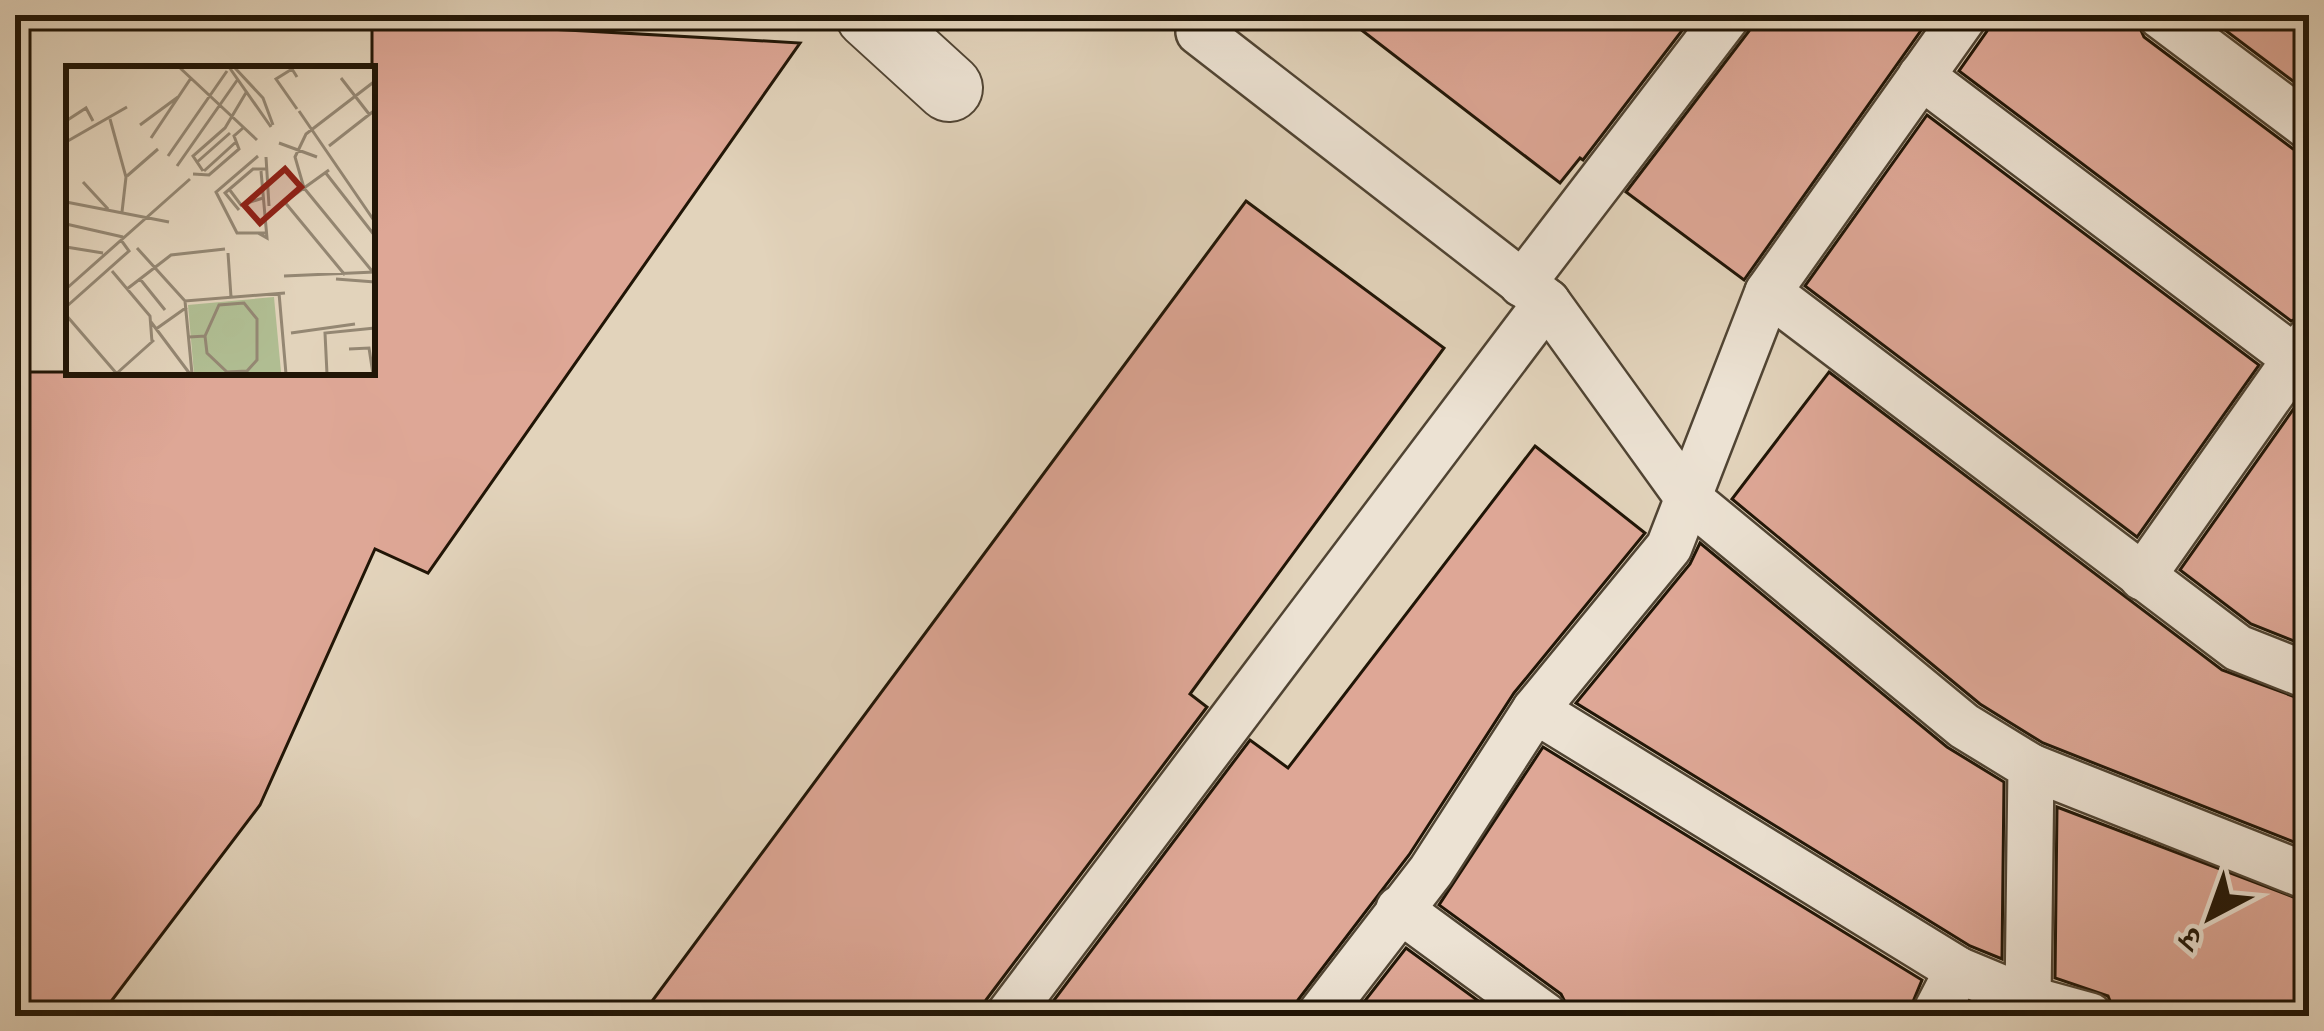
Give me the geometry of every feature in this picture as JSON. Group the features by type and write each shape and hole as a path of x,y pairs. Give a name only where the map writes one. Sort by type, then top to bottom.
{"street":[{"path":"869,15 949,88"}],"lane":[{"path":"1008,1016 1534,293 1729,15"},
{"path":"1319,1016 1431,871 1534,710 1669,548 1768,292 1965,15"},
{"path":"2160,15 2309,127"},
{"path":"1199,32 1534,293 1689,499 1964,726 2031,767 2309,877"},
{"path":"1921,76 2302,349 2142,577"},
{"path":"1768,292 2238,648 2309,676"},
{"path":"1534,710 2025,1008 2090,1016"},
{"path":"2025,1008 2031,767"},
{"path":"1400,909 1544,1016"},
{"path":"1934,1016 1958,970"}],"building":[{"path":"1342,15 1694,15 1583,160 1560,183"},
{"path":"1754,15 1932,15 1744,280 1626,192 1749,31"},
{"path":"1992,15 2134,15 2144,37 2293,149 2309,154 2309,313 2291,321 1959,71 1987,31"},
{"path":"2205,15 2309,15 2309,93"},
{"path":"372,19 800,43 428,573 375,549 260,805 100,1016 15,1016 15,372 375,375"},
{"path":"1927,115 2259,365 2137,537 1805,286"},
{"path":"1246,201 1444,348 1190,694 1207,707 986,1000 982,1016 641,1016"},
{"path":"1829,372 2222,670 2309,702 2309,848 2043,743 1980,704 1732,499"},
{"path":"2309,387 2309,647 2251,624 2180,570"},
{"path":"1535,446 1645,533 1514,693 1409,855 1298,1000 1293,1016 1042,1016 1250,740 1288,768"},
{"path":"1700,543 1947,747 2004,782 2002,959 1970,946 1576,703 1690,564"},
{"path":"1543,747 1922,980 1907,1016 1572,1016 1561,994 1439,905"},
{"path":"2057,807 2309,903 2309,1016 2116,1016 2108,996 2055,978"},
{"path":"1406,948 1499,1016 1353,1016"}]}
